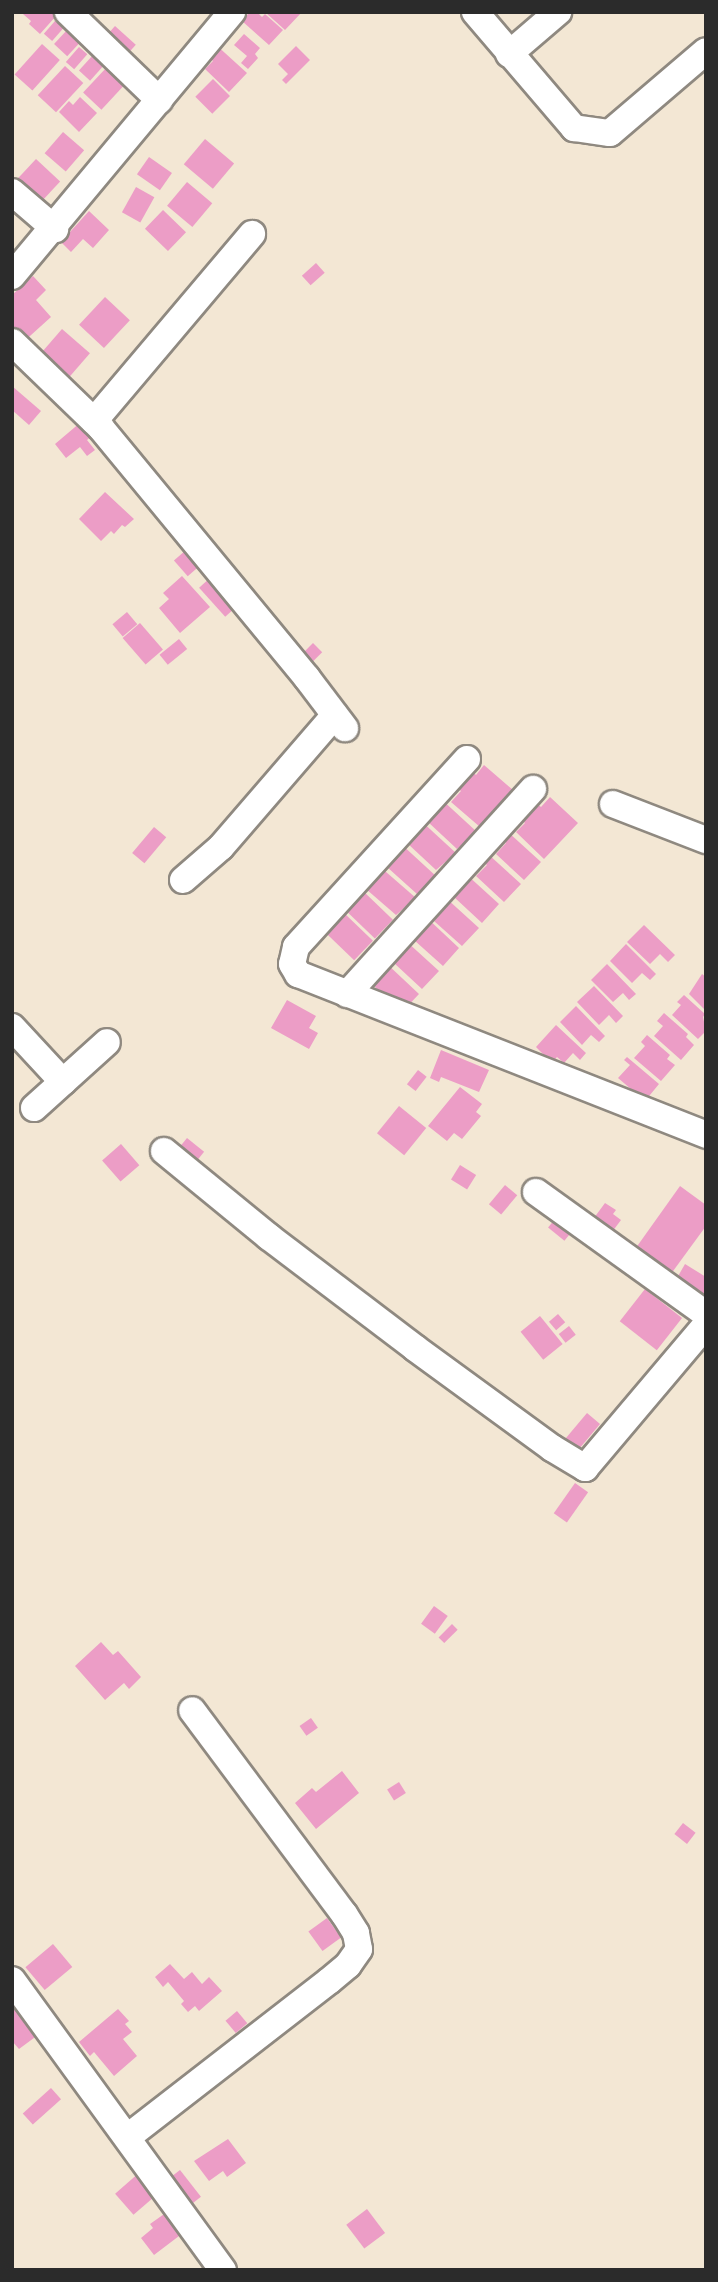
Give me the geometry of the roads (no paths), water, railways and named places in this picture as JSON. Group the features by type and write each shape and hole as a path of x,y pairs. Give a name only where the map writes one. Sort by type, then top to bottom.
{"street":[{"path":"68,12 159,100"},
{"path":"12,276 55,229 232,12"},
{"path":"475,12 574,128 610,133 706,51"},
{"path":"509,54 558,12"},
{"path":"12,192 55,229"},
{"path":"94,421 252,234"},
{"path":"12,342 94,421 340,722 221,847 183,880"},
{"path":"467,760 296,947 292,964 298,974 706,1135"},
{"path":"347,994 533,789"},
{"path":"614,804 706,840"},
{"path":"12,1027 63,1082"},
{"path":"34,1108 107,1042"},
{"path":"164,1151 269,1237 415,1349 552,1448 585,1468 706,1325"},
{"path":"536,1192 706,1314"},
{"path":"129,2136 329,1981 348,1965 359,1949 356,1933 344,1914 192,1710"},
{"path":"12,1980 129,2136 223,2270"}]}
